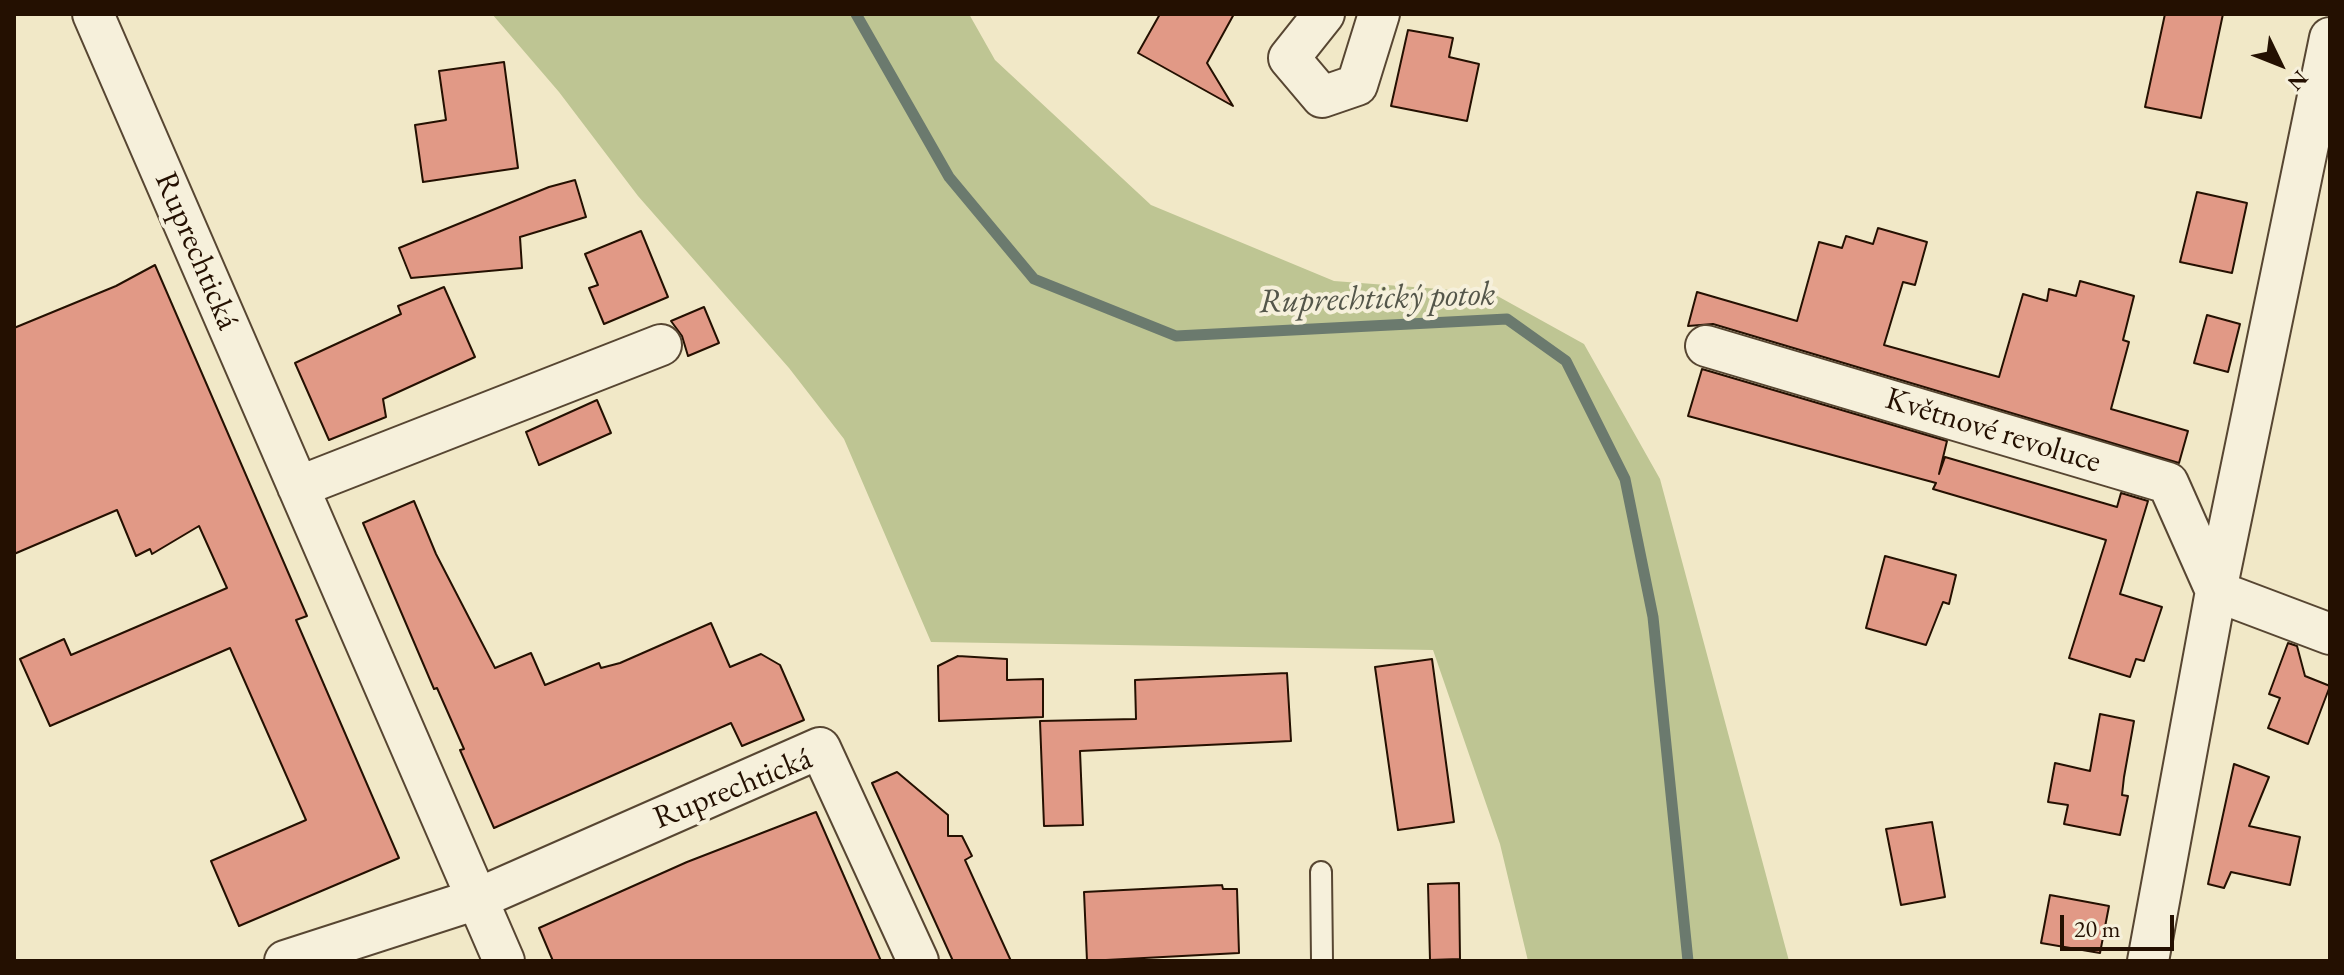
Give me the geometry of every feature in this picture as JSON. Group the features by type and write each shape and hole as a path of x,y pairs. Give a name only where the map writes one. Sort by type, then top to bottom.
{"street":[{"name":"Ruprechtická","path":"93,14 504,961"},
{"path":"1324,14 1289,58 1322,97 1357,85 1379,14"},
{"path":"2148,961 2216,591 2330,38"},
{"path":"298,487 661,345"},
{"name":"Květnové revoluce","path":"1706,346 2168,483 2216,591"},
{"path":"2216,591 2330,634"},
{"name":"Ruprechtická","path":"477,899 820,748 918,961"},
{"path":"285,961 477,899"}],"lane":[{"path":"1321,872 1322,961"}],"green space":[{"path":"492,14 969,14 995,60 1151,205 1334,281 1492,293 1584,344 1660,479 1789,961 1528,961 1500,844 1433,650 931,642 844,439 789,368 638,196 559,92"}],"building":[{"path":"1160,14 1234,14 1207,63 1233,106 1138,53"},
{"path":"2165,14 2223,14 2201,118 2145,107"},
{"path":"1408,30 1453,38 1449,57 1479,64 1467,121 1391,106"},
{"path":"504,62 518,168 423,182 415,125 446,120 439,71"},
{"path":"575,180 586,217 520,237 522,268 411,278 399,248 549,187"},
{"path":"2197,192 2247,203 2232,273 2180,262"},
{"path":"1878,228 1927,242 1915,285 1903,282 1884,345 1999,377 2023,294 2047,301 2049,289 2076,296 2080,281 2134,296 2123,340 2129,342 2111,409 2188,431 2179,463 1713,324 1688,326 1697,292 1797,321 1819,242 1842,248 1846,236 1873,244"},
{"path":"641,231 668,297 604,324 589,288 598,285 585,254"},
{"path":"155,265 307,616 296,620 399,858 239,926 211,861 306,820 230,648 50,726 20,659 64,639 71,655 227,588 199,526 152,554 150,549 136,556 117,510 14,554 14,328 116,286"},
{"path":"444,287 475,357 383,399 386,417 329,440 295,363 401,314 398,306"},
{"path":"704,307 719,343 688,356 682,336 671,321"},
{"path":"2207,315 2240,324 2228,372 2194,363"},
{"path":"1702,369 1947,441 1939,474 1945,457 2117,507 2121,493 2148,501 2120,594 2162,607 2144,661 2136,659 2130,677 2069,658 2106,540 1933,489 1936,483 1688,416"},
{"path":"597,400 611,433 539,465 526,432"},
{"path":"414,501 436,554 495,668 531,653 545,685 599,663 601,668 620,663 711,623 730,667 761,654 780,665 804,720 742,746 731,723 494,828 460,750 464,749 437,688 434,689 363,523"},
{"path":"1885,556 1956,575 1949,604 1943,602 1926,645 1866,628"},
{"path":"2288,643 2297,646 2305,676 2330,686 2308,744 2268,728 2280,698 2269,694"},
{"path":"958,656 1007,659 1007,680 1043,679 1043,717 939,721 938,666"},
{"path":"1432,659 1454,822 1398,830 1375,667"},
{"path":"1287,673 1291,741 1080,751 1083,825 1044,826 1040,721 1136,719 1135,680"},
{"path":"2100,714 2134,721 2122,795 2128,796 2120,835 2064,824 2068,805 2048,802 2055,763 2090,771"},
{"path":"2234,764 2269,777 2249,826 2300,837 2290,885 2231,872 2224,888 2208,884"},
{"path":"897,772 948,815 948,836 962,836 972,856 965,860 1011,961 953,961 872,783"},
{"path":"816,812 881,961 553,961 539,928 687,862"},
{"path":"1932,822 1945,897 1901,905 1886,829"},
{"path":"1459,883 1460,959 1430,960 1428,884"},
{"path":"1222,885 1223,889 1237,889 1239,953 1087,961 1084,892"},
{"path":"2050,895 2109,906 2100,953 2041,943"}],"waterway":[{"name":"Ruprechtický potok","path":"856,14 949,177 1034,279 1176,336 1507,319 1566,361 1625,479 1653,617 1688,961"}]}
